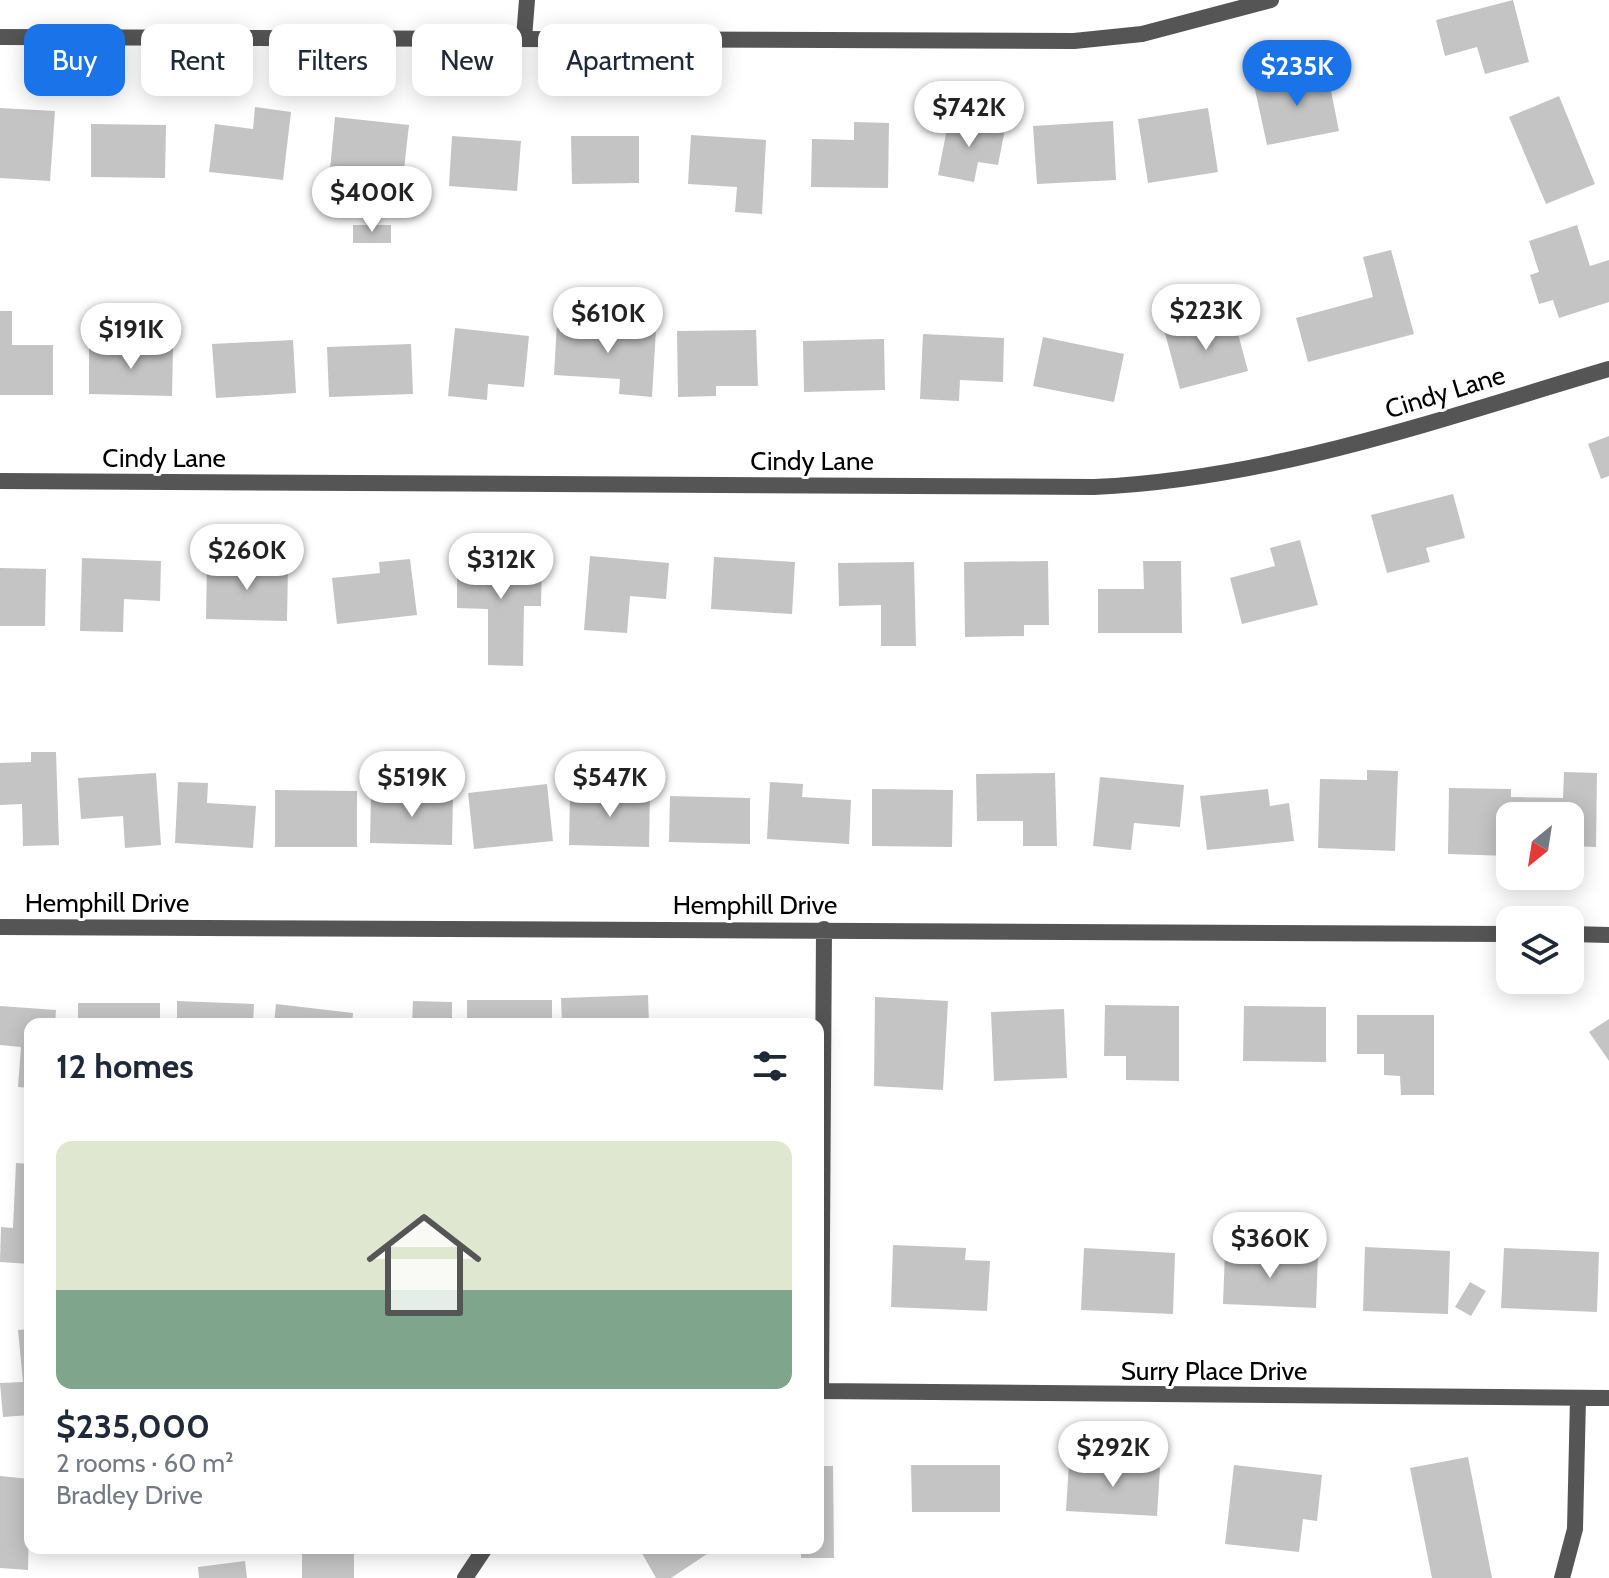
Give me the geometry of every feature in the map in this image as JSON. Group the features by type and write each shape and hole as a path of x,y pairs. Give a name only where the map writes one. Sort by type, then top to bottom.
{"street":[{"path":"524,38 527,0"},
{"path":"0,37 1074,41 1142,34 1271,0"},
{"name":"Cindy Lane","path":"0,481 1094,487 1167,483 1339,449 1609,369"},
{"name":"Hemphill Drive","path":"0,927 1496,934"},
{"path":"823,1018 824,929"},
{"path":"1584,934 1609,935"},
{"name":"Surry Place Drive","path":"824,1391 1609,1398"},
{"path":"1562,1578 1575,1529 1578,1398"},
{"path":"465,1578 481,1554"}],"building":[{"path":"1513,0 1529,62 1485,74 1477,47 1445,56 1436,20"},
{"path":"1327,71 1339,131 1267,145 1254,85"},
{"path":"1559,96 1595,184 1546,204 1509,117"},
{"path":"255,107 291,112 283,180 209,172 215,124 253,129"},
{"path":"0,108 55,111 50,181 0,178"},
{"path":"1208,108 1218,172 1148,183 1138,119"},
{"path":"335,117 409,125 402,187 329,180"},
{"path":"949,118 1005,129 998,165 978,162 974,182 938,175"},
{"path":"1113,121 1116,180 1037,184 1033,126"},
{"path":"854,122 889,123 888,188 811,187 812,139 854,140"},
{"path":"91,124 166,125 165,178 91,177"},
{"path":"691,135 766,140 762,214 735,212 737,187 688,184"},
{"path":"452,136 521,141 517,191 449,186"},
{"path":"571,136 639,136 639,183 572,184"},
{"path":"353,225 391,225 391,243 353,243"},
{"path":"1577,225 1590,266 1609,260 1609,302 1559,318 1553,300 1539,304 1530,275 1539,272 1529,241"},
{"path":"1391,250 1414,334 1308,362 1296,318 1373,297 1363,257"},
{"path":"0,311 12,311 12,345 53,345 53,395 0,395"},
{"path":"1233,315 1248,371 1180,389 1165,333"},
{"path":"557,323 656,329 652,397 619,394 620,379 554,375"},
{"path":"455,328 529,336 524,387 488,384 487,400 448,396"},
{"path":"756,330 758,386 716,386 716,396 678,397 677,331"},
{"path":"923,334 1004,338 1003,382 960,380 959,401 920,399"},
{"path":"1043,337 1124,354 1114,402 1033,386"},
{"path":"884,339 885,390 804,392 803,341"},
{"path":"293,340 296,393 216,398 212,344"},
{"path":"411,344 413,394 329,397 327,347"},
{"path":"89,345 173,348 172,396 89,394"},
{"path":"1609,436 1609,476 1601,479 1588,444"},
{"path":"1453,494 1465,538 1426,548 1430,562 1387,573 1371,515"},
{"path":"1300,540 1318,605 1242,624 1230,578 1275,566 1270,548"},
{"path":"590,556 669,563 666,599 630,596 627,633 584,630"},
{"path":"714,557 795,562 792,614 711,609"},
{"path":"82,558 161,561 160,601 124,599 123,632 80,631"},
{"path":"457,558 542,560 541,606 524,606 523,666 488,665 488,609 457,608"},
{"path":"410,559 417,615 337,624 332,578 380,573 379,562"},
{"path":"1048,561 1049,625 1024,625 1024,636 965,637 964,562"},
{"path":"1143,561 1181,561 1182,633 1098,633 1098,589 1144,589"},
{"path":"914,562 916,646 881,646 881,605 839,606 838,563"},
{"path":"207,563 288,566 287,621 206,619"},
{"path":"0,568 46,569 45,626 0,626"},
{"path":"31,752 56,752 59,845 23,846 22,804 0,805 0,763 31,762"},
{"path":"1367,770 1398,771 1395,851 1318,848 1320,779 1367,780"},
{"path":"1564,772 1597,773 1596,847 1584,847 1584,802 1496,802 1496,856 1448,854 1449,788 1511,789 1511,797 1563,798"},
{"path":"156,773 161,845 125,848 123,816 81,819 78,778"},
{"path":"1055,773 1057,846 1023,846 1023,821 977,821 976,774"},
{"path":"1100,777 1184,785 1180,827 1134,823 1131,850 1093,846"},
{"path":"178,782 208,783 207,803 256,806 253,848 175,843"},
{"path":"770,782 803,784 802,797 851,800 849,844 767,839"},
{"path":"547,784 553,841 474,849 468,793"},
{"path":"872,789 953,790 952,847 872,846"},
{"path":"1268,789 1270,806 1289,803 1294,841 1207,850 1200,796"},
{"path":"275,790 357,791 357,847 275,847"},
{"path":"570,791 650,793 649,847 569,845"},
{"path":"371,793 453,794 452,845 370,843"},
{"path":"670,796 750,798 750,844 669,842"},
{"path":"648,995 649,1018 562,1018 561,998"},
{"path":"875,997 948,1001 943,1090 874,1086"},
{"path":"467,1000 552,1000 552,1018 467,1018"},
{"path":"177,1001 254,1004 253,1018 177,1018"},
{"path":"413,1001 452,1002 452,1018 412,1018"},
{"path":"78,1003 160,1003 160,1018 78,1018"},
{"path":"276,1004 353,1013 353,1018 275,1018"},
{"path":"1105,1005 1179,1006 1179,1081 1126,1080 1126,1056 1104,1056"},
{"path":"0,1006 56,1010 55,1018 24,1018 24,1088 18,1087 21,1047 0,1045"},
{"path":"1244,1006 1326,1007 1326,1062 1243,1061"},
{"path":"1064,1009 1067,1078 994,1081 991,1012"},
{"path":"1357,1015 1434,1015 1434,1095 1401,1095 1400,1076 1384,1075 1384,1054 1357,1054"},
{"path":"1609,1019 1609,1061 1589,1032"},
{"path":"16,1163 24,1164 24,1264 0,1262 1,1227 13,1228"},
{"path":"893,1245 966,1248 965,1260 990,1261 987,1311 891,1307"},
{"path":"1365,1247 1450,1251 1448,1314 1363,1311"},
{"path":"1084,1248 1175,1253 1173,1314 1081,1310"},
{"path":"1504,1248 1599,1252 1597,1312 1501,1308"},
{"path":"1225,1251 1318,1255 1316,1308 1223,1304"},
{"path":"1470,1282 1486,1291 1471,1316 1455,1307"},
{"path":"18,1330 24,1330 24,1415 3,1417 0,1383 23,1382"},
{"path":"1468,1457 1492,1578 1432,1578 1410,1468"},
{"path":"1069,1462 1160,1468 1157,1516 1066,1511"},
{"path":"911,1465 1000,1465 1000,1512 912,1512"},
{"path":"1234,1465 1322,1475 1317,1521 1303,1519 1299,1552 1225,1544"},
{"path":"824,1466 833,1466 834,1558 801,1558 801,1554 824,1554"},
{"path":"0,1476 24,1478 24,1554 28,1554 28,1570 0,1568"},
{"path":"302,1554 354,1554 354,1578 302,1578"},
{"path":"642,1554 707,1554 671,1578 656,1578"},
{"path":"245,1561 247,1578 199,1578 198,1567"}]}
